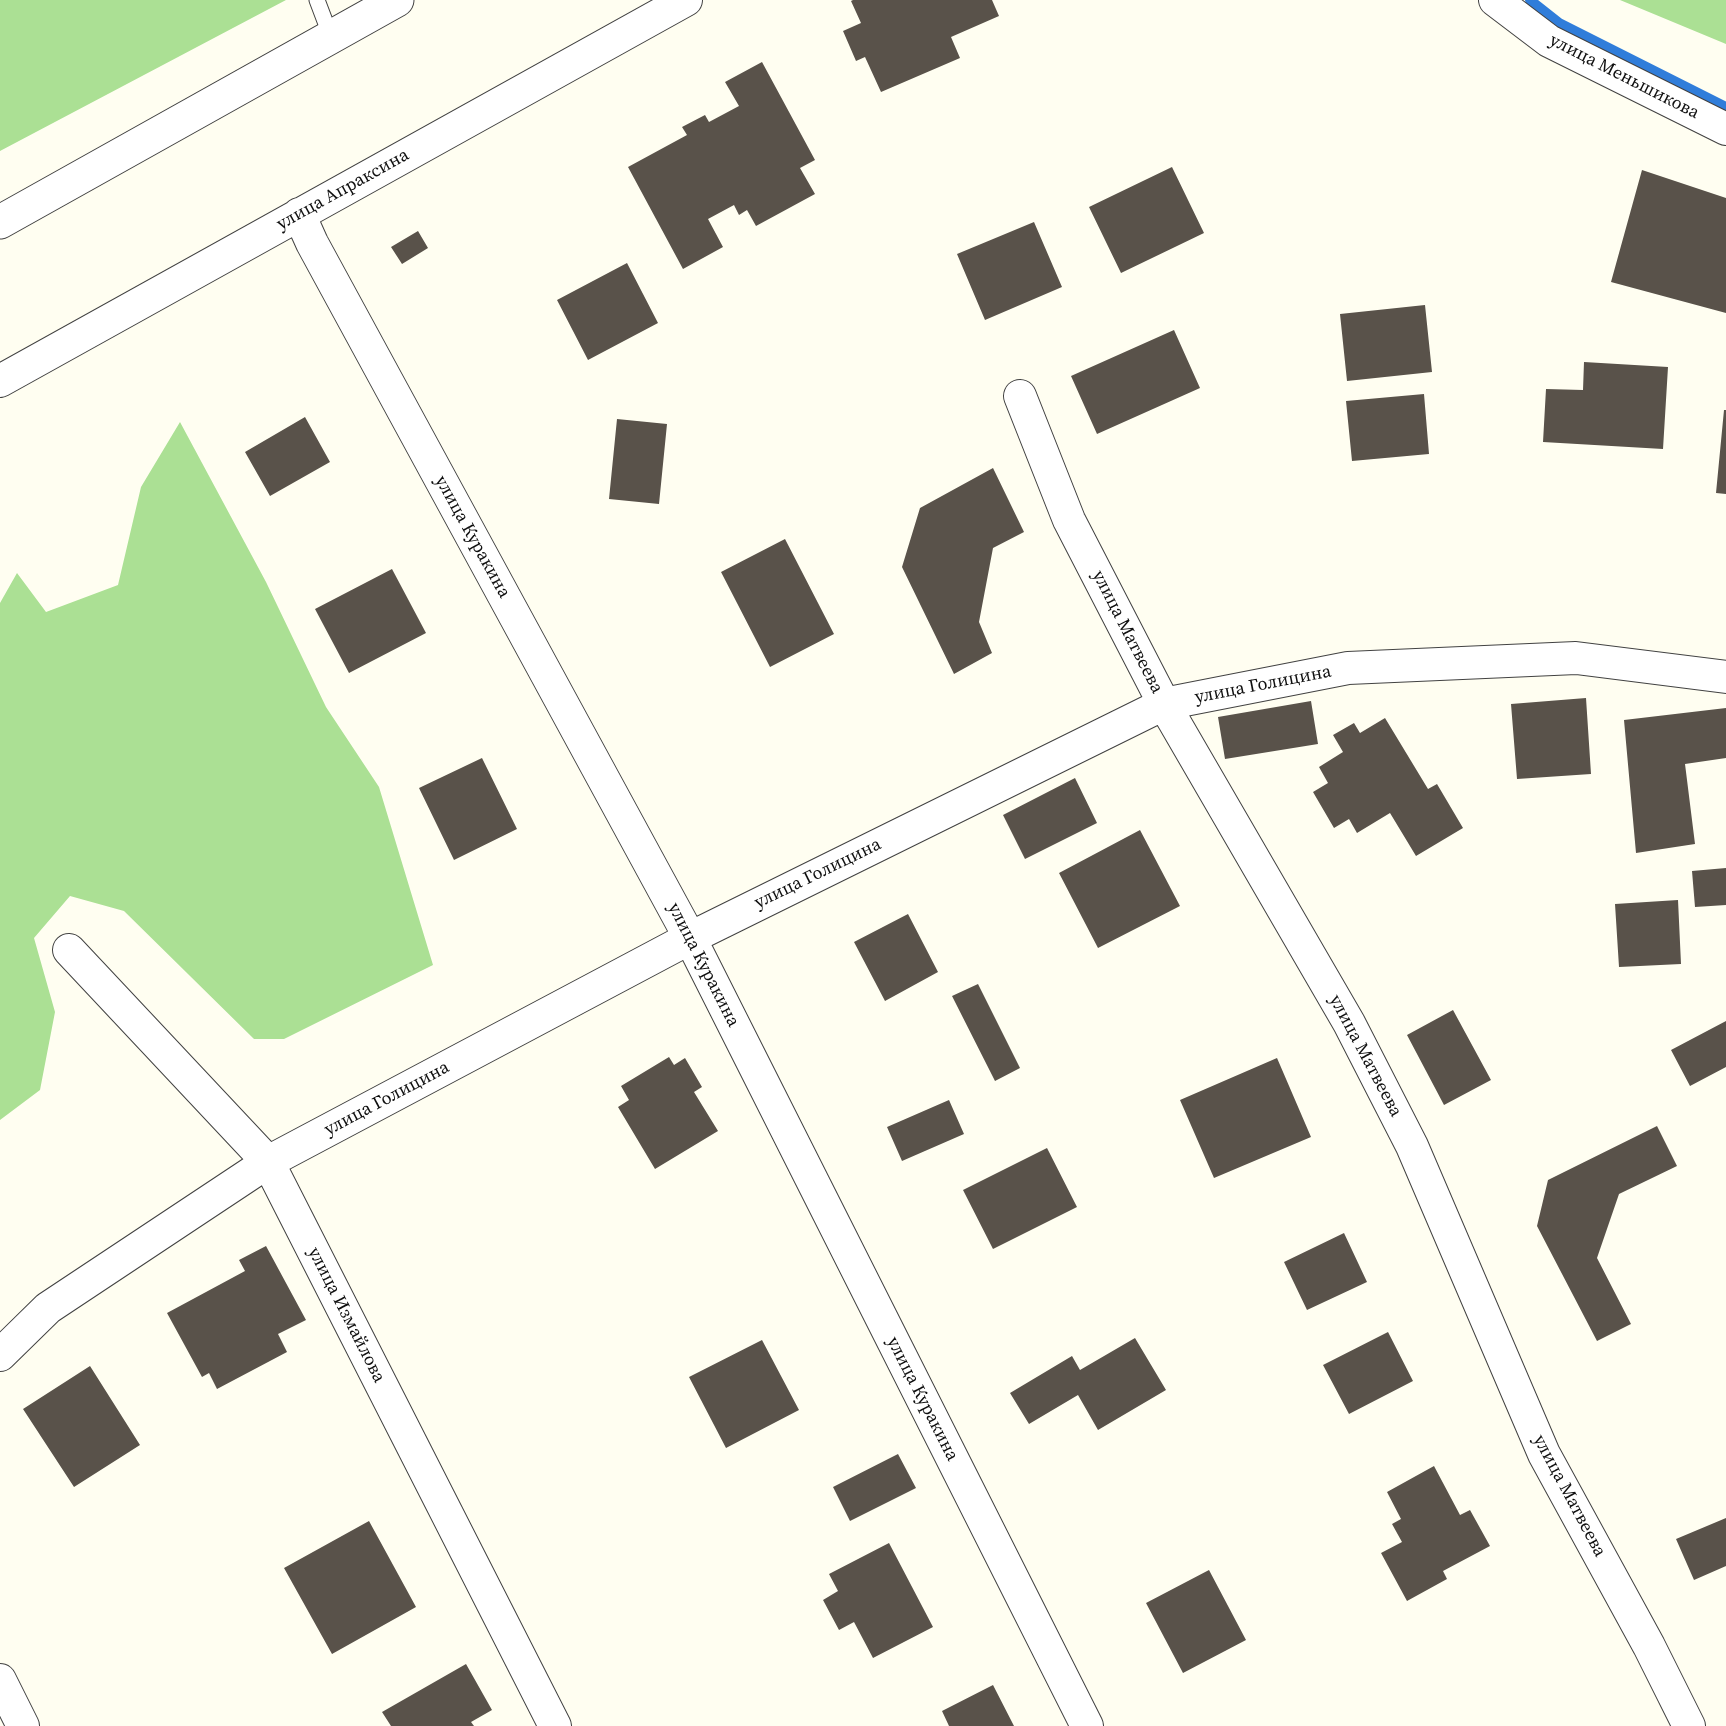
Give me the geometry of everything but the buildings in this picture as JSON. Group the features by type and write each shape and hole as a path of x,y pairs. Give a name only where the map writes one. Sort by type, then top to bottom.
{"street":[{"path":"0,222 397,0"},
{"name":"улица Апраксина","path":"0,381 686,0"},
{"name":"улица Меньшикова","path":"1495,0 1549,41 1726,129"},
{"name":"улица Куракина","path":"299,214 318,253 690,938 1087,1726"},
{"name":"улица Матвеева","path":"1020,396 1068,520 1164,704 1349,1023 1412,1146 1544,1454 1649,1646 1689,1726"},
{"name":"улица Голицина","path":"0,1355 48,1308 268,1162 690,938 1164,704 1348,668 1576,658 1726,677"},
{"name":"улица Измайлова","path":"69,950 268,1162 555,1726"},
{"path":"0,1680 23,1726"}],"lane":[{"path":"317,0 331,37"}],"green space":[{"path":"0,0 286,0 0,151"},
{"path":"1620,0 1726,0 1726,44"},
{"path":"180,422 266,582 326,707 379,787 433,965 284,1039 254,1039 124,911 70,896 34,938 55,1012 40,1090 0,1120 0,603 17,573 46,612 118,585 141,487"}],"waterway":[{"path":"1530,0 1559,23 1726,107"}]}
